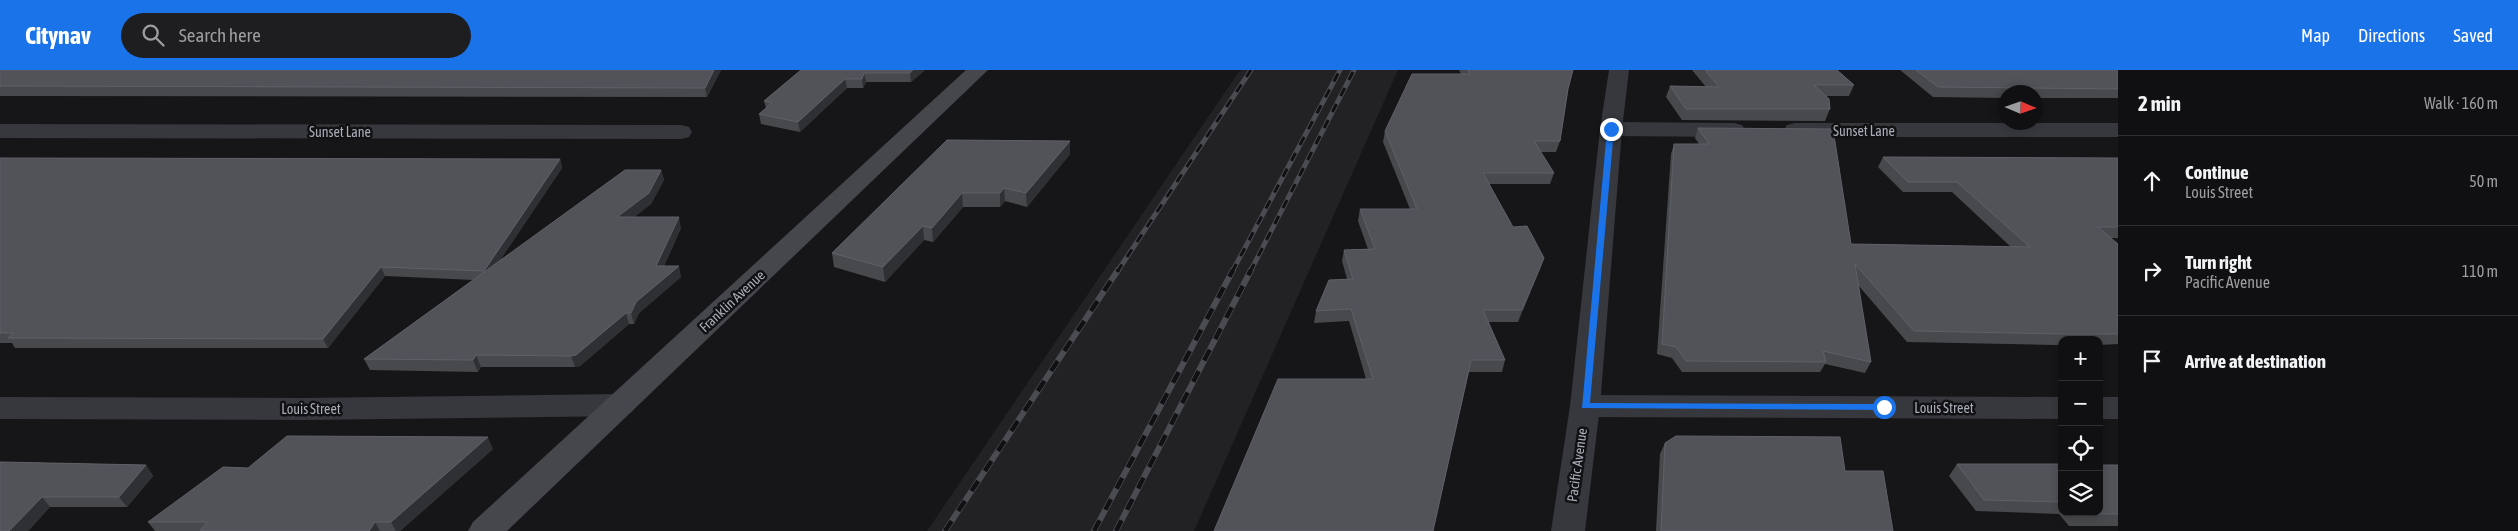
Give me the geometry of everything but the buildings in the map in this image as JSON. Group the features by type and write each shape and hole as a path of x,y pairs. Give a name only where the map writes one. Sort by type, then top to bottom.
{"main road":[{"name":"Franklin Avenue","path":"485,531 978,70"}],"street":[{"name":"Pacific Avenue","path":"1568,531 1585,406 1611,129 1619,70"},
{"name":"Sunset Lane","path":"1611,129 2118,130"},
{"name":"Sunset Lane","path":"0,132 681,132"},
{"name":"Louis Street","path":"0,408 304,409 621,405"},
{"name":"Louis Street","path":"1585,406 2058,408"},
{"path":"2103,408 2118,408"}],"shaded area":[{"path":"1240,70 1398,70 1194,531 927,531"}],"railway":[{"path":"1117,272 1251,70"},
{"path":"1232,272 1340,70"},
{"path":"1250,272 1354,70"},
{"path":"945,531 1118,270"},
{"path":"1094,531 1233,270"},
{"path":"1116,531 1251,270"}],"route":[{"path":"1611,129 1585,406 1884,407"}]}
